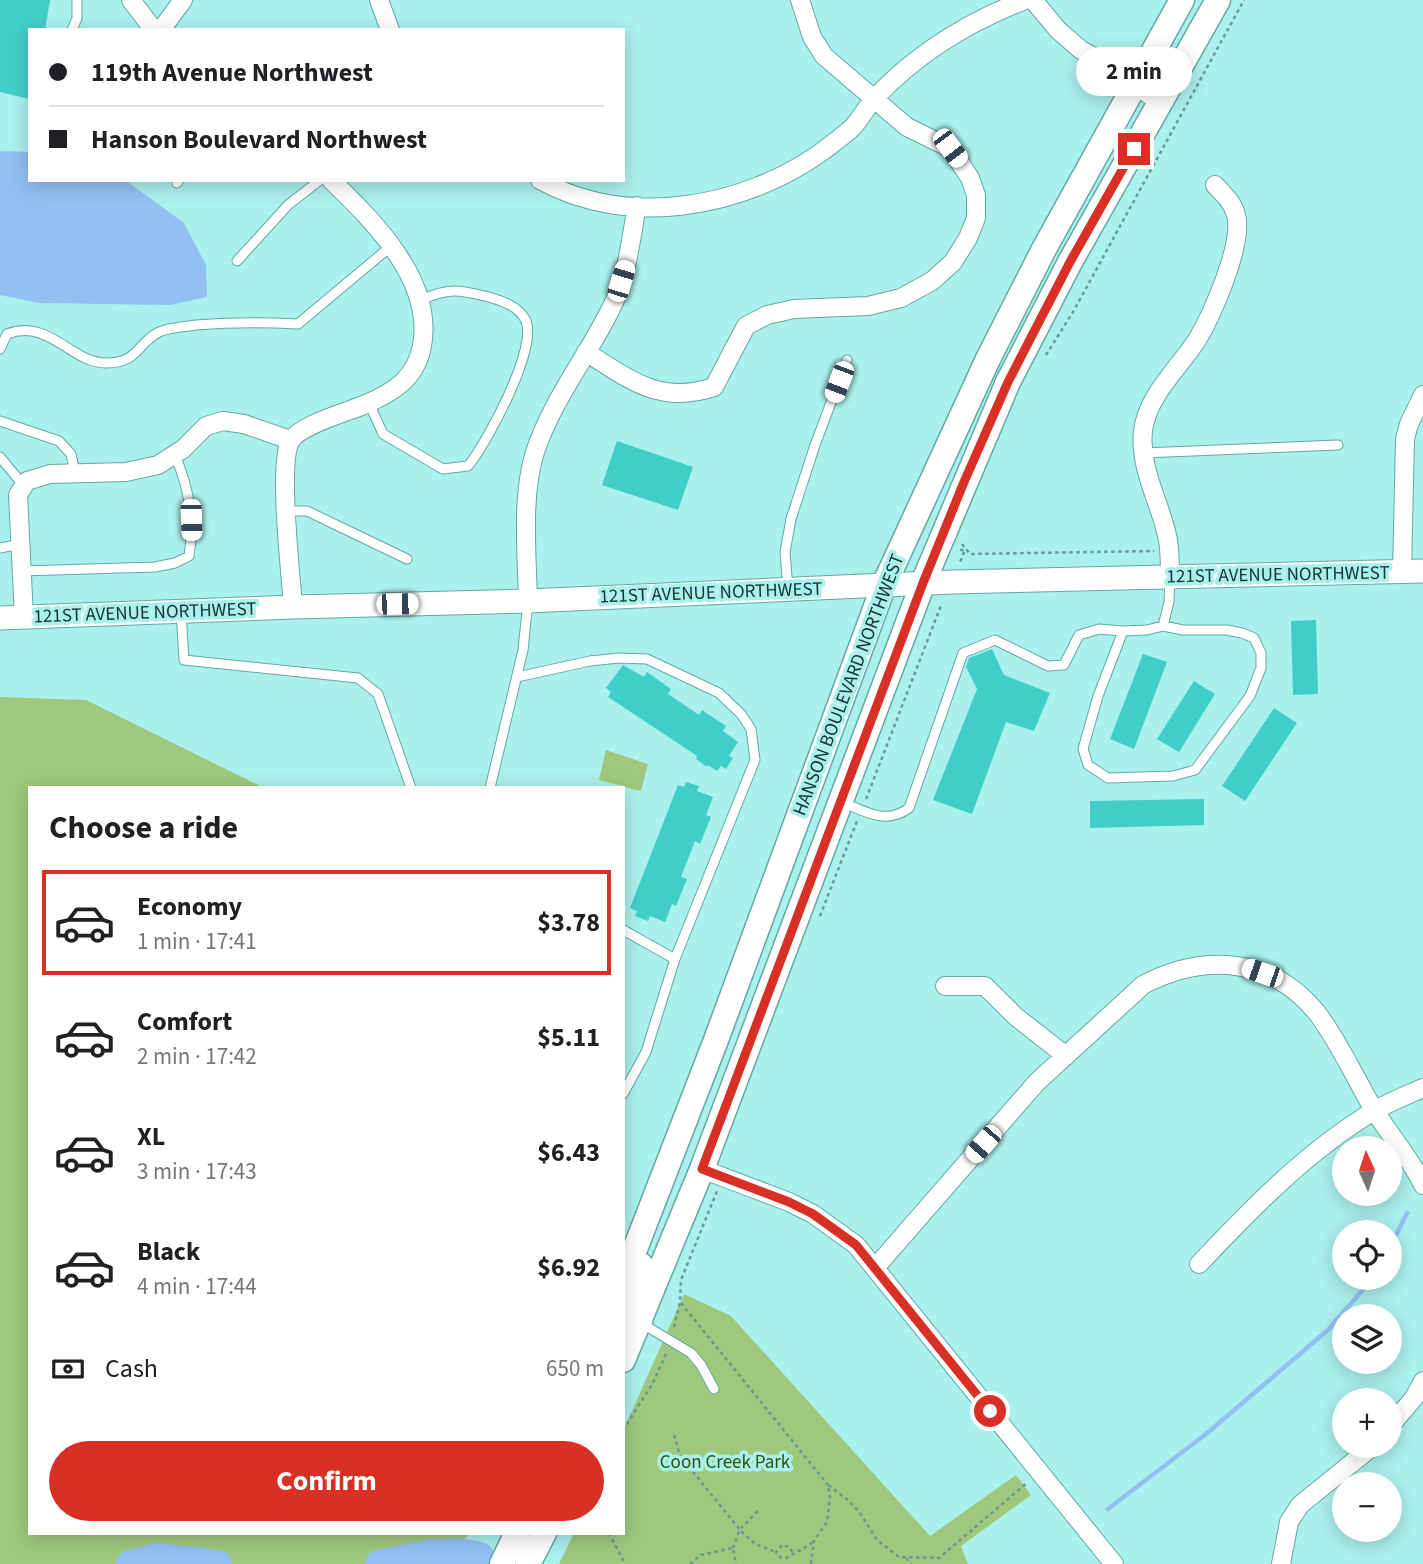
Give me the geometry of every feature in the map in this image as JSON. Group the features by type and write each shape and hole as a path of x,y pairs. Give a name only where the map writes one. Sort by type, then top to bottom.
{"main road":[{"name":"HANSON BOULEVARD NORTHWEST","path":"625,1275 734,994 884,585 994,348 1044,249 1182,0"},
{"name":"HANSON BOULEVARD NORTHWEST","path":"625,1356 712,1172 851,805 923,583 1008,382 1070,262 1217,0"},
{"path":"640,1322 631,1314 628,1298 734,1022 734,994"},
{"path":"502,1564 516,1535"},
{"path":"528,1564 543,1535"}],"street":[{"path":"131,0 150,25 155,28"},
{"path":"161,28 183,0"},
{"path":"379,0 389,28"},
{"path":"586,352 636,385 668,393 695,394 714,387 746,326 767,315 794,309 868,306 901,298 932,281 953,262 968,238 976,218 976,195 970,178 950,148 907,127 824,56 812,37 800,0"},
{"path":"544,182 554,188 604,202 662,208 740,194 774,180 822,152 853,127 875,98 925,52 950,35 1025,0"},
{"path":"1033,0 1058,30 1081,50 1115,69 1160,103"},
{"path":"293,607 285,478 286,454 290,440 303,430 369,403 401,386 419,359 425,329 421,300 407,270 370,219 333,182"},
{"path":"1170,577 1168,540 1146,473 1143,430 1156,394 1197,340 1222,289 1237,233 1237,216 1231,202 1215,185"},
{"path":"528,601 526,521 535,453 562,391 615,299 626,263 637,206"},
{"path":"1412,571 1403,460 1409,424 1423,395"},
{"path":"24,617 18,495 27,481 50,474 126,472 158,465 175,455 206,426 223,421 244,424 290,440"},
{"name":"121ST AVENUE NORTHWEST","path":"0,618 528,601 923,583 1412,571"},
{"path":"875,1268 1037,1082 1143,985 1161,975 1212,963 1245,967 1279,979 1302,996 1318,1014 1375,1111 1423,1185"},
{"path":"945,986 985,986 1015,1016 1066,1055"},
{"path":"1199,1264 1237,1223 1303,1161 1375,1111 1423,1088"},
{"path":"712,1172 813,1214 856,1245 1114,1564"},
{"path":"1402,1415 1419,1400 1423,1381"},
{"path":"1281,1564 1289,1522 1300,1505 1358,1458"}],"lane":[{"path":"73,28 77,18 77,0"},
{"path":"237,261 288,205 317,182"},
{"path":"0,349 7,334 18,330 39,332 84,357 104,363 129,360 158,332 180,327 244,321 298,324 390,247"},
{"path":"369,403 383,435 443,469 468,466 483,447 521,365 529,338 526,320 516,308 500,300 457,289 438,292 421,300"},
{"path":"788,590 785,552 791,519 847,360"},
{"path":"0,421 59,441 72,454 75,473"},
{"path":"1143,453 1338,445"},
{"path":"21,570 155,567 189,556 192,538 191,502 175,455"},
{"path":"0,457 24,486"},
{"path":"287,511 307,512 407,559"},
{"path":"0,548 20,544"},
{"path":"1163,626 1169,602 1170,577"},
{"path":"490,786 523,650 528,601"},
{"path":"181,611 184,660 358,678 378,694 410,786"},
{"path":"851,805 887,818 898,816 909,808 963,653 995,640 1048,666 1064,665 1079,635 1099,629 1147,630 1163,626 1184,630 1242,633 1254,638 1261,653 1261,668 1250,696 1195,769 1173,776 1108,778 1088,765 1083,749 1098,696 1123,631"},
{"path":"517,677 590,661 647,659 719,693 741,714 751,729 755,760 675,959 646,1052 625,1090"},
{"path":"625,931 675,959"},
{"path":"640,1322 691,1353 714,1389"}],"path":[{"path":"1045,357 1073,312 1244,0"},
{"path":"960,539 970,554 1106,550 1169,552"},
{"path":"816,926 851,805 938,611"},
{"path":"625,1427 653,1383 671,1341 680,1302 681,1280 712,1172"},
{"path":"680,1302 828,1485 848,1500 877,1540 899,1557 939,1558"},
{"path":"674,1435 680,1456 740,1529 755,1544 776,1552 781,1558 806,1548 828,1522 828,1485"},
{"path":"938,1564 939,1558 1039,1473"},
{"path":"736,1564 733,1548 740,1529 758,1511"},
{"path":"610,1535 625,1564"},
{"path":"811,1564 814,1541"},
{"path":"776,1552 782,1545 790,1547 792,1552"},
{"path":"691,1564 701,1555 733,1548"},
{"path":"899,1557 899,1564"},
{"path":"906,1558 911,1564"}],"green space":[{"path":"0,697 86,700 260,786 28,786 28,1535 469,1535 436,1564 0,1564"},
{"path":"606,750 648,764 641,791 599,780"},
{"name":"Coon Creek Park","path":"684,1294 731,1316 930,1536 1016,1475 1031,1495 961,1546 968,1564 559,1564 573,1535 625,1535 625,1427"}],"water":[{"path":"0,151 28,152 28,182 128,182 184,223 206,265 207,297 170,305 39,303 0,295"}],"building":[{"path":"0,0 50,0 45,28 28,28 28,99 0,92"},
{"path":"617,441 693,467 678,510 602,485"},
{"path":"1316,620 1318,694 1293,695 1291,621"},
{"path":"992,649 1004,675 1050,693 1034,731 1006,722 972,814 933,800 977,689 966,667 969,658"},
{"path":"1143,654 1167,662 1134,749 1110,739"},
{"path":"623,665 644,677 647,672 671,689 668,694 699,715 702,710 726,726 723,731 738,742 729,756 733,758 726,769 721,766 717,771 708,765 707,767 696,759 697,756 608,697 611,692 606,688"},
{"path":"1194,681 1215,694 1179,752 1157,739"},
{"path":"1274,708 1297,723 1245,801 1222,786"},
{"path":"686,782 699,786 697,791 713,797 706,815 711,817 700,844 695,841 681,877 687,879 676,906 672,904 665,922 650,916 648,921 635,916 637,911 630,908 678,785 684,787"},
{"path":"1204,799 1204,825 1090,828 1090,801"}],"waterway":[{"path":"1402,1223 1407,1213"},
{"path":"1108,1509 1206,1434 1328,1330 1363,1290"},
{"path":"379,1564 442,1553 480,1556"},
{"path":"130,1564 156,1557 218,1564"}],"route":[{"path":"990,1411 856,1245 813,1214 789,1202 702,1169 776,967 964,482 1008,382 1070,262 1134,149"}]}
